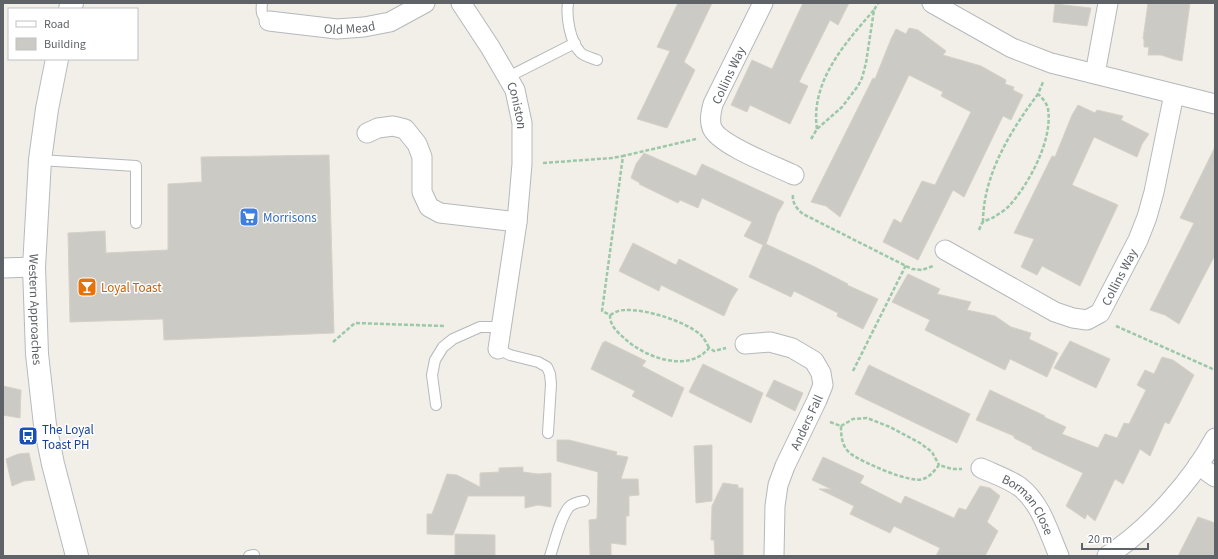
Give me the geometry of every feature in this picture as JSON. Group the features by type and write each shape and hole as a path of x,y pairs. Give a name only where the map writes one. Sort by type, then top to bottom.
{"street":[{"name":"Old Mead","path":"269,21 337,29 364,27 390,22 426,3"},
{"name":"Coniston","path":"461,3 516,90 522,123 522,164 517,222 498,349"},
{"name":"Collins Way","path":"716,134 711,127 710,117 713,104 762,3"},
{"path":"932,3 1012,48 1051,63 1215,104"},
{"path":"1095,74 1108,3"},
{"name":"Western Approaches","path":"57,60 47,109 40,160 34,268 37,354 45,425 53,464 77,556"},
{"name":"Collins Way","path":"940,258 1055,312 1073,318 1087,320 1100,313 1138,240 1147,217 1154,192 1174,94"},
{"path":"366,133 378,128 392,126 406,129 417,144 422,157 422,192 429,207 440,213 517,222"},
{"path":"716,134 726,143 794,175"},
{"path":"3,268 34,268"},
{"name":"Anders Fall","path":"745,344 770,342 792,348 814,361 821,373 823,386 785,466 778,485 775,506 774,556"},
{"path":"1107,556 1129,540 1152,520 1198,465 1215,438"},
{"path":"1198,465 1215,477"},
{"name":"Borman Close","path":"981,468 1019,487 1028,495 1040,514 1059,556"}],"lane":[{"path":"262,3 261,13 264,18 269,21"},
{"path":"568,3 568,22 580,53 597,60"},
{"path":"508,77 575,43"},
{"path":"40,160 136,166 136,223"},
{"path":"436,405 432,375 434,360 443,347 453,339 480,327 501,327"},
{"path":"498,349 510,355 538,362 547,367 550,374 548,433"},
{"path":"550,556 562,519 569,507 584,501"}],"path":[{"path":"817,129 815,112 817,102 822,86 837,54 843,45 874,10 878,3"},
{"path":"811,139 817,129 842,107 858,86 864,71 874,10"},
{"path":"979,230 983,222 984,202 1002,152 1018,123 1038,94 1051,63"},
{"path":"983,222 1007,208 1025,185 1039,159 1045,140 1048,121 1048,108 1038,94"},
{"path":"522,164 612,158 716,134"},
{"path":"610,315 602,311 623,156"},
{"path":"794,175 792,199 795,206 803,214 912,269 922,270 940,258"},
{"path":"853,371 906,266"},
{"path":"610,315 618,311 636,311 677,322 701,336 709,348 714,351"},
{"path":"1100,313 1115,325 1215,370"},
{"path":"610,315 610,321 615,330 627,341 639,350 659,359 686,361 704,354 709,348"},
{"path":"333,342 355,323 480,327"},
{"path":"811,413 841,426"},
{"path":"841,426 853,419 867,418 890,427 920,443 932,452 939,465 952,469 981,468"},
{"path":"841,426 841,438 844,446 851,454 880,469 908,479 922,480 931,474 939,465"}],"building":[{"path":"678,3 712,3 684,62 695,70 667,128 637,119 670,51 657,47"},
{"path":"803,3 849,3 838,25 830,20 799,82 808,86 790,124 750,105 747,112 731,105 752,60 772,69"},
{"path":"1148,3 1190,3 1182,61 1161,55 1148,55 1149,47 1144,47 1143,39"},
{"path":"1055,4 1091,8 1087,26 1053,22"},
{"path":"909,28 918,30 946,51 943,55 981,66 1006,80 1005,84 1014,87 1013,90 1023,95 1011,120 1003,116 964,197 953,190 918,260 883,242 894,219 901,223 922,181 935,185 971,112 941,96 943,92 909,75 840,217 826,206 811,202 873,78 875,79 896,29 906,34"},
{"path":"1078,105 1095,113 1097,110 1123,116 1121,120 1149,134 1142,144 1137,157 1094,137 1072,185 1118,205 1080,286 1042,266 1037,275 1021,267 1034,239 1014,233 1052,156 1055,157 1072,115"},
{"path":"1215,147 1215,255 1179,324 1165,315 1150,310 1194,223 1180,218"},
{"path":"644,153 696,176 702,164 784,202 777,214 766,244 878,299 863,329 837,316 838,313 794,291 791,297 749,277 763,245 744,236 752,222 702,198 698,208 680,200 678,203 639,184 640,183 631,178 636,164"},
{"name":"Morrisons","path":"329,155 334,333 164,340 163,319 70,322 68,233 105,231 106,253 168,250 168,184 202,182 201,157"},
{"path":"633,243 676,265 679,259 738,289 724,316 661,285 659,291 619,271"},
{"path":"908,274 940,289 937,294 971,302 967,310 995,316 1011,327 1031,333 1029,339 1058,353 1047,377 1010,359 1005,370 925,330 930,320 892,302"},
{"path":"605,341 646,361 642,366 684,388 672,417 632,396 635,391 591,369 603,342 604,343"},
{"path":"1070,341 1110,359 1096,388 1054,368"},
{"path":"1162,357 1173,360 1194,375 1169,424 1165,422 1150,456 1140,449 1123,484 1115,479 1095,521 1087,514 1085,519 1066,506 1083,473 1032,449 1032,447 1014,438 1014,436 976,420 990,390 1066,427 1062,434 1098,448 1105,434 1117,438 1124,423 1129,424 1146,390 1137,385 1145,370 1154,374"},
{"path":"703,364 763,393 751,423 689,392"},
{"path":"869,365 970,414 957,443 855,394"},
{"path":"774,380 803,393 795,411 766,396"},
{"path":"3,386 21,390 20,418 3,415"},
{"path":"557,440 569,440 617,452 616,455 628,457 621,479 638,479 639,495 629,496 629,516 626,516 626,545 611,543 611,556 590,556 589,520 597,519 598,472 557,461"},
{"path":"712,445 712,501 696,503 694,446"},
{"path":"29,453 35,480 24,481 12,486 6,459 18,454"},
{"path":"823,457 864,476 860,483 901,504 905,496 954,518 959,508 966,510 980,486 990,488 1000,496 987,522 998,531 985,556 936,556 940,548 894,526 890,533 850,514 854,506 819,489 831,489 812,480"},
{"path":"523,467 523,472 538,474 551,473 551,507 538,505 525,508 525,496 468,496 453,535 427,534 427,514 432,514 447,474 457,475 480,487 480,473 499,472 499,468"},
{"path":"723,483 738,485 738,488 743,488 743,556 715,556 714,540 711,540 712,506"},
{"path":"1198,517 1215,523 1215,556 1178,556"},
{"path":"455,534 495,535 495,556 455,556"}],"place":[{"name":"Morrisons","path":"249,217"},
{"name":"Loyal Toast","path":"87,287"},
{"name":"The Loyal Toast PH","path":"28,436"}]}
